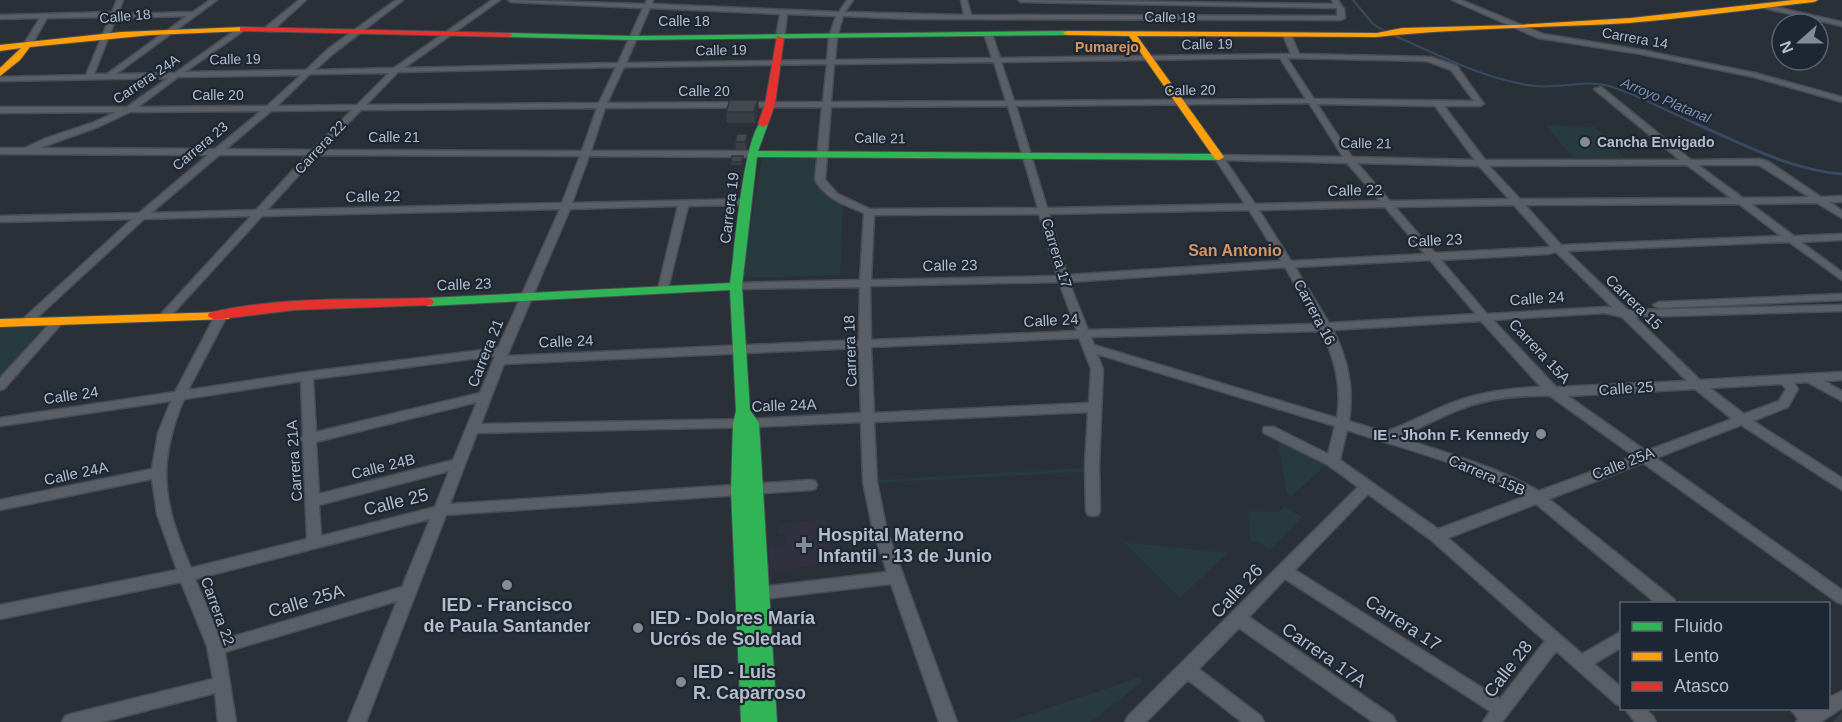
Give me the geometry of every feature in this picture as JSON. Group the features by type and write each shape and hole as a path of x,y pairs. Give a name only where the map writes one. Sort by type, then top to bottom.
{"street":[{"path":"90,75 120,0"},
{"path":"110,75 214,0"},
{"path":"269,29 303,0"},
{"name":"Carrera 23","path":"27,322 214,152 268,109 356,31 399,0"},
{"name":"Carrera 22","path":"164,317 313,154 397,69 497,0"},
{"path":"511,0 648,4 840,15 1121,19 1342,17 1337,3 1021,0"},
{"path":"770,12 775,0"},
{"path":"850,0 840,15 833,37 820,180 824,188 836,197 869,212"},
{"path":"964,0 968,17"},
{"path":"1037,0 1060,33"},
{"path":"1101,0 1111,18"},
{"name":"Carrera 14","path":"1455,0 1541,36 1755,75 1842,100"},
{"name":"Calle 18","path":"0,48 106,34 173,29 269,29 632,38 1060,33 1287,35 1374,33 1631,20 1814,0"},
{"path":"1283,2 1293,17"},
{"name":"Carrera 21","path":"357,722 474,429 501,355 566,207 619,64 648,4"},
{"path":"1762,6 1842,24"},
{"name":"Carrera 19","path":"767,722 755,490 738,350 736,286 752,154 770,104 784,13"},
{"path":"0,17 195,14"},
{"path":"0,72 28,45 45,16"},
{"name":"Carrera 17","path":"986,17 997,61 1028,156 1063,279 1090,348 1098,377 1094,407 1093,511"},
{"name":"Carrera 16","path":"1121,19 1219,156 1325,327 1344,381 1343,424 1333,462"},
{"name":"Carrera 24A","path":"26,152 47,141 95,125 131,108 240,29"},
{"path":"1287,35 1296,56"},
{"name":"Carrera 15A","path":"1282,56 1348,159 1485,318 1551,390 1842,598"},
{"name":"Calle 19","path":"0,79 90,75 619,64 1296,56 1428,59 1442,62 1454,68 1480,104"},
{"path":"1598,89 1690,163 1842,277"},
{"name":"Calle 20","path":"0,110 770,104 1180,104 1311,101 1480,104"},
{"name":"Carrera 15","path":"1438,104 1482,163 1556,251 1615,310 1696,383 1741,419 1842,485"},
{"name":"Calle 21","path":"0,151 1219,156 1482,163 1760,162 1819,200"},
{"name":"Calle 22","path":"869,212 1044,212 1516,202 1743,203 1842,199"},
{"path":"1819,200 1842,215"},
{"name":"Calle 22","path":"0,219 746,202"},
{"path":"663,289 684,204"},
{"name":"Carrera 18","path":"869,212 865,283 865,345 870,482 880,531 948,722"},
{"name":"Calle 23","path":"0,323 219,315 277,307 525,298 663,289 1063,279 1288,264 1842,237"},
{"name":"Calle 23","path":"1556,251 1801,246 1842,243"},
{"name":"Calle 24","path":"0,422 307,376 501,355 738,350 1084,334 1325,327 1842,297"},
{"name":"Calle 24","path":"1615,310 1842,308"},
{"name":"Carrera 22","path":"219,315 178,396 165,436 158,473 165,517 216,648 227,722"},
{"path":"0,386 58,321"},
{"path":"1090,348 1343,424"},
{"name":"Carrera 21A","path":"307,376 314,543"},
{"name":"Calle 25","path":"1383,438 1414,427 1466,402 1520,391 1566,392 1842,376"},
{"path":"1811,378 1842,397"},
{"name":"Calle 25A","path":"1436,536 1536,496 1784,404 1792,389 1785,380"},
{"path":"308,439 485,396"},
{"name":"Calle 24A","path":"474,429 745,419 868,418 1094,407"},
{"name":"Carrera 19","path":"745,419 739,491 751,722"},
{"name":"Carrera 15B","path":"1343,424 1495,475 1536,496 1668,602"},
{"path":"1269,430 1333,462 1436,536 1620,697"},
{"name":"Calle 24B","path":"314,501 460,463"},
{"name":"Calle 24A","path":"0,505 158,473"},
{"name":"Calle 25","path":"0,612 187,574 441,510 810,485"},
{"name":"Calle 26","path":"1134,722 1239,619 1283,570 1368,486"},
{"name":"Carrera 17","path":"1283,570 1497,715"},
{"path":"761,593 897,577"},
{"name":"Calle 25A","path":"216,648 407,592"},
{"name":"Carrera 17A","path":"1239,619 1387,722"},
{"path":"1581,663 1620,639"},
{"name":"Calle 28","path":"1497,715 1555,640"},
{"path":"1188,670 1255,722"},
{"path":"71,722 221,684"},
{"path":"1634,710 1647,722"},
{"path":"1807,718 1824,710"}],"shaded area":[{"name":"Hospital Materno Infantil - 13 de Junio","path":"827,519 833,563 771,572 769,546 785,544 784,534 779,535 778,524"}],"green space":[{"name":"Cancha Envigado","path":"1545,125 1595,127 1625,159 1573,157"},
{"path":"762,157 815,157 814,175 818,187 827,195 843,203 840,275 742,278"},
{"path":"45,326 0,380 0,328"},
{"path":"1277,439 1328,463 1291,497 1287,494"},
{"path":"1083,468 1084,472 877,483 877,480"},
{"path":"1285,507 1302,517 1270,550 1250,540 1248,511 1277,512"},
{"path":"1124,542 1227,553 1180,598"},
{"path":"1140,677 1143,681 1091,722 1007,722"}],"building":[{"path":"730,100 758,100 754,112 726,112"},
{"path":"737,134 748,134 745,142 735,142"},
{"path":"732,156 743,156 742,162 731,162"}],"waterway":[{"name":"Arroyo Platanal","path":"1353,0 1373,24 1386,32"},
{"name":"Arroyo Platanal","path":"1393,35 1462,66 1498,78 1535,86 1591,83 1609,86 1697,124"},
{"name":"Arroyo Platanal","path":"1694,123 1785,161 1842,174"}],"traffic: fast":[{"path":"509,35 632,38 1067,33"},
{"path":"751,722 739,491 740,423 743,411 736,286 752,154 763,124"},
{"path":"752,154 1219,157"},
{"path":"428,302 736,286"},
{"path":"743,411 752,423 767,722"}],"traffic: slow":[{"path":"1402,30 1516,27 1631,20 1814,0"},
{"path":"0,48 121,34 243,29"},
{"path":"1067,33 1377,35 1411,31"},
{"path":"1131,33 1219,157"},
{"path":"0,73 17,58 28,44"},
{"path":"0,323 224,316"}],"traffic: jam":[{"path":"243,29 509,35"},
{"path":"763,124 770,104 780,38"},
{"path":"214,316 294,306 428,302"}],"place":[{"name":"Cancha Envigado","path":"1585,142"},
{"name":"IE - Jhohn F. Kennedy","path":"1541,434"},
{"name":"Hospital Materno Infantil - 13 de Junio","path":"804,545"},
{"name":"IED - Francisco de Paula Santander","path":"507,585"},
{"name":"IED - Dolores María Ucrós de Soledad","path":"638,628"},
{"name":"IED - Luis R. Caparroso","path":"681,682"}],"district":[{"name":"Pumarejo","path":"1107,47"},
{"name":"San Antonio","path":"1235,250"}]}
